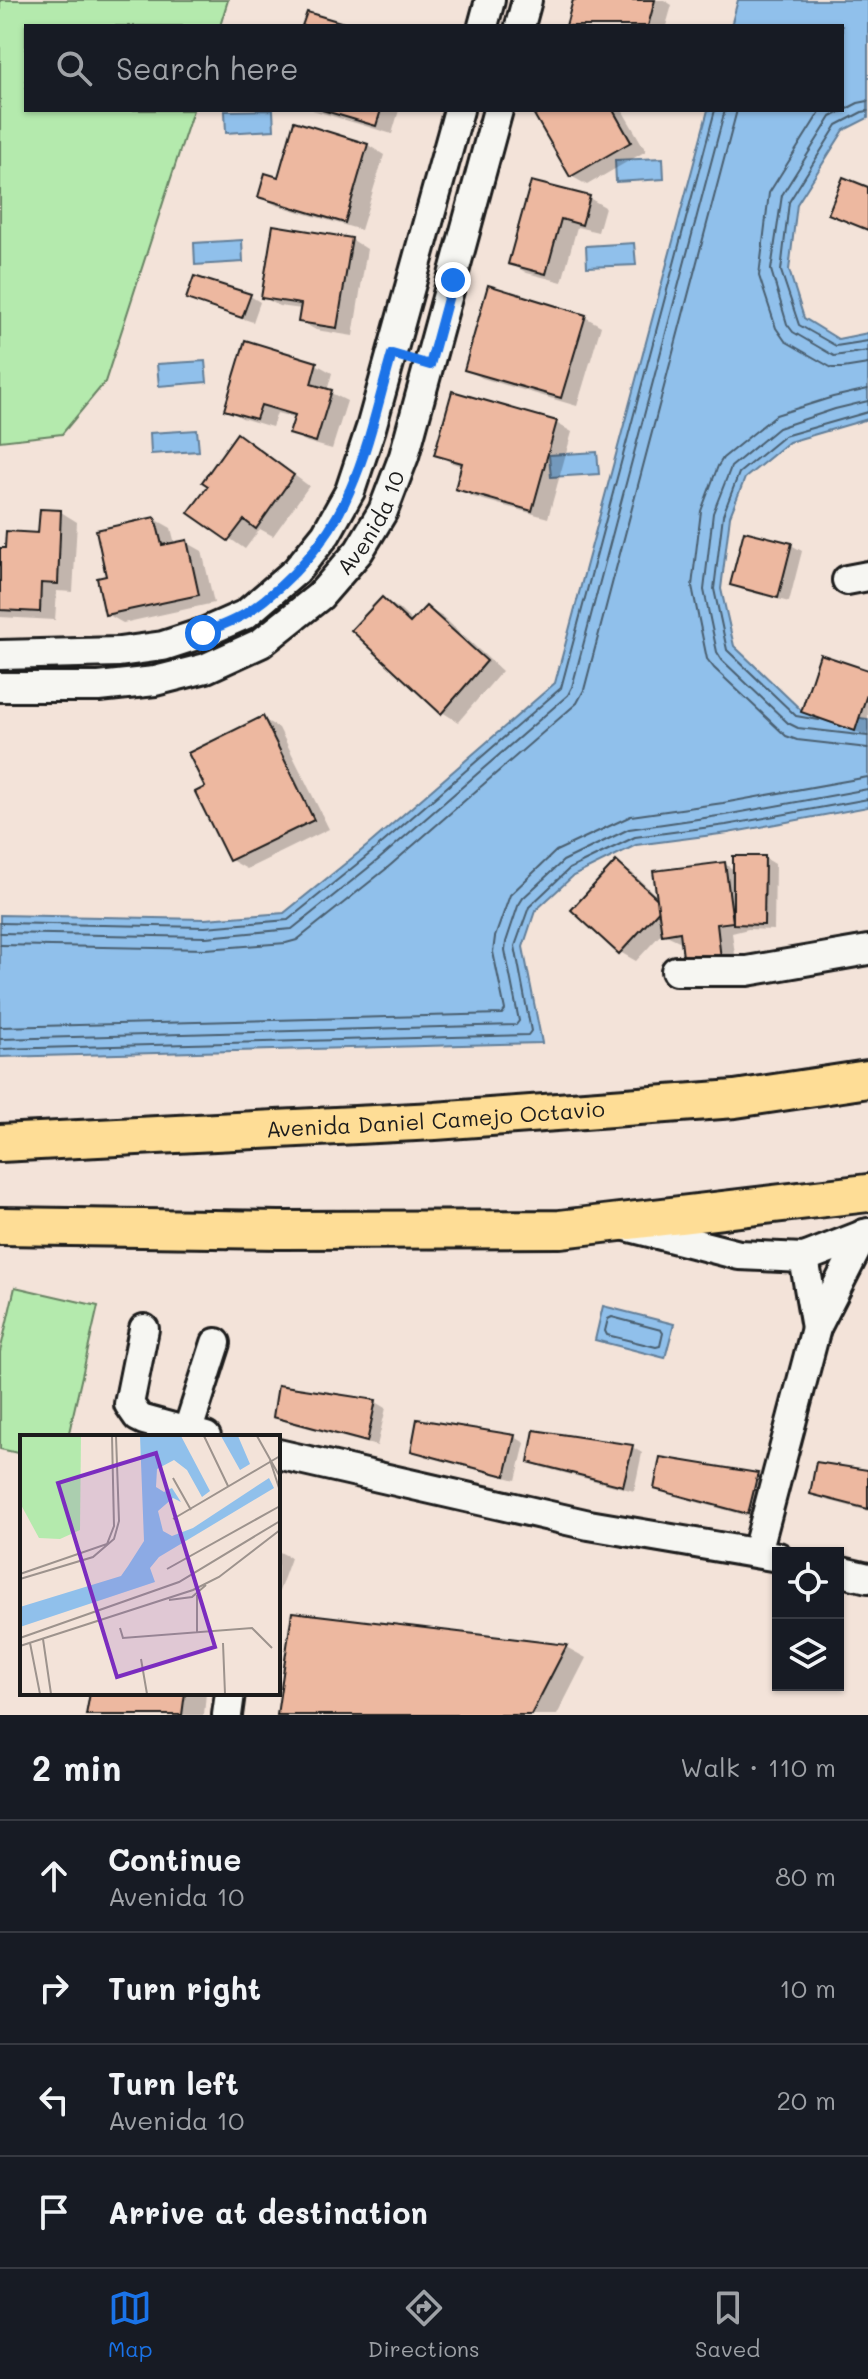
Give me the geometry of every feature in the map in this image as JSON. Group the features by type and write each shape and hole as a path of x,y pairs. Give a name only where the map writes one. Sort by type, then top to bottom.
{"main road":[{"name":"Avenida Daniel Camejo Octavio","path":"0,1143 435,1121 719,1101 868,1079"},
{"path":"0,1226 265,1230 560,1229 868,1193"}],"street":[{"path":"484,24 490,0"},
{"path":"521,24 527,0"},
{"name":"Avenida 10","path":"0,655 119,652 163,646 246,614 296,571 326,534 350,491 371,428 458,112"},
{"name":"Avenida 10","path":"0,687 99,687 155,681 206,668 261,643 320,596 359,551 383,511 404,456 497,112"},
{"path":"392,354 430,365"},
{"path":"676,971 747,971 868,950"},
{"path":"613,1223 739,1255 804,1258 866,1233"},
{"path":"280,1454 589,1525 768,1554 816,1328 866,1233"},
{"path":"804,1258 816,1328"},
{"path":"144,1329 129,1404 144,1420 196,1435 216,1343"},
{"path":"844,1572 868,1578"},
{"path":"227,1715 230,1695"}],"green space":[{"path":"0,0 228,0 221,24 24,24 24,112 192,112 105,382 62,434 0,441"},
{"path":"15,1287 98,1306 68,1435 20,1435 20,1454 0,1449 0,1352"}],"water":[{"path":"738,0 868,0 868,118 844,130 797,204 789,270 804,318 838,339 868,333 868,419 789,442 745,478 730,516 721,589 734,646 801,710 868,719 868,807 728,833 636,845 573,876 535,911 523,947 542,1043 0,1057 0,915 205,919 284,913 367,846 555,683 707,112 844,112 844,24 732,24"},
{"path":"225,112 273,112 274,130 226,133"},
{"path":"663,158 664,179 616,182 615,160"},
{"path":"242,240 243,262 195,265 194,243"},
{"path":"634,243 636,265 587,267 586,246"},
{"path":"205,361 207,382 159,386 157,364"},
{"path":"197,430 199,451 151,454 150,433"},
{"path":"597,452 599,474 551,477 549,455"},
{"path":"603,1306 674,1324 665,1358 595,1340"}],"building":[{"path":"573,0 655,0 649,24 567,24"},
{"path":"307,12 347,24 303,24"},
{"path":"329,112 380,112 376,126"},
{"path":"533,112 614,112 631,142 570,177"},
{"path":"294,121 368,144 345,223 258,197 265,173 278,177"},
{"path":"843,177 868,187 868,230 828,214"},
{"path":"531,181 590,196 582,225 561,219 546,274 508,264"},
{"path":"273,225 352,238 337,328 298,322 301,304 261,298"},
{"path":"194,276 251,294 242,318 186,299"},
{"path":"488,285 586,315 561,398 464,370"},
{"path":"245,340 317,362 311,384 332,390 316,442 289,434 295,415 261,405 256,419 224,410"},
{"path":"452,391 557,421 532,511 455,489 462,463 434,455"},
{"path":"237,433 294,475 256,529 244,520 228,541 188,513 208,486 202,482"},
{"path":"40,509 61,510 58,584 41,583 40,612 0,610 0,548 5,548 6,531 38,533"},
{"path":"155,517 162,545 187,540 199,595 105,615 97,578 106,576 96,530"},
{"path":"744,531 792,543 778,598 730,585"},
{"path":"382,597 410,623 426,606 487,661 441,714 351,630"},
{"path":"820,654 868,670 868,691 855,731 801,712"},
{"path":"263,716 314,820 229,861 195,792 205,787 188,753"},
{"path":"733,856 765,856 764,925 733,924"},
{"path":"616,861 664,905 619,954 571,910"},
{"path":"725,862 733,922 717,924 721,959 684,965 680,932 662,935 653,871"},
{"path":"278,1385 376,1400 367,1442 273,1417"},
{"path":"417,1419 515,1435 505,1476 411,1451"},
{"path":"534,1430 633,1445 623,1486 528,1462"},
{"path":"660,1457 758,1473 748,1514 654,1489"},
{"path":"816,1462 868,1470 868,1509 810,1494"},
{"path":"292,1612 567,1645 531,1715 277,1715"},
{"path":"90,1695 185,1695 182,1715 86,1715"}],"route":[{"path":"203,633 246,614 296,571 326,534 350,491 392,354 430,365 453,280"}]}
